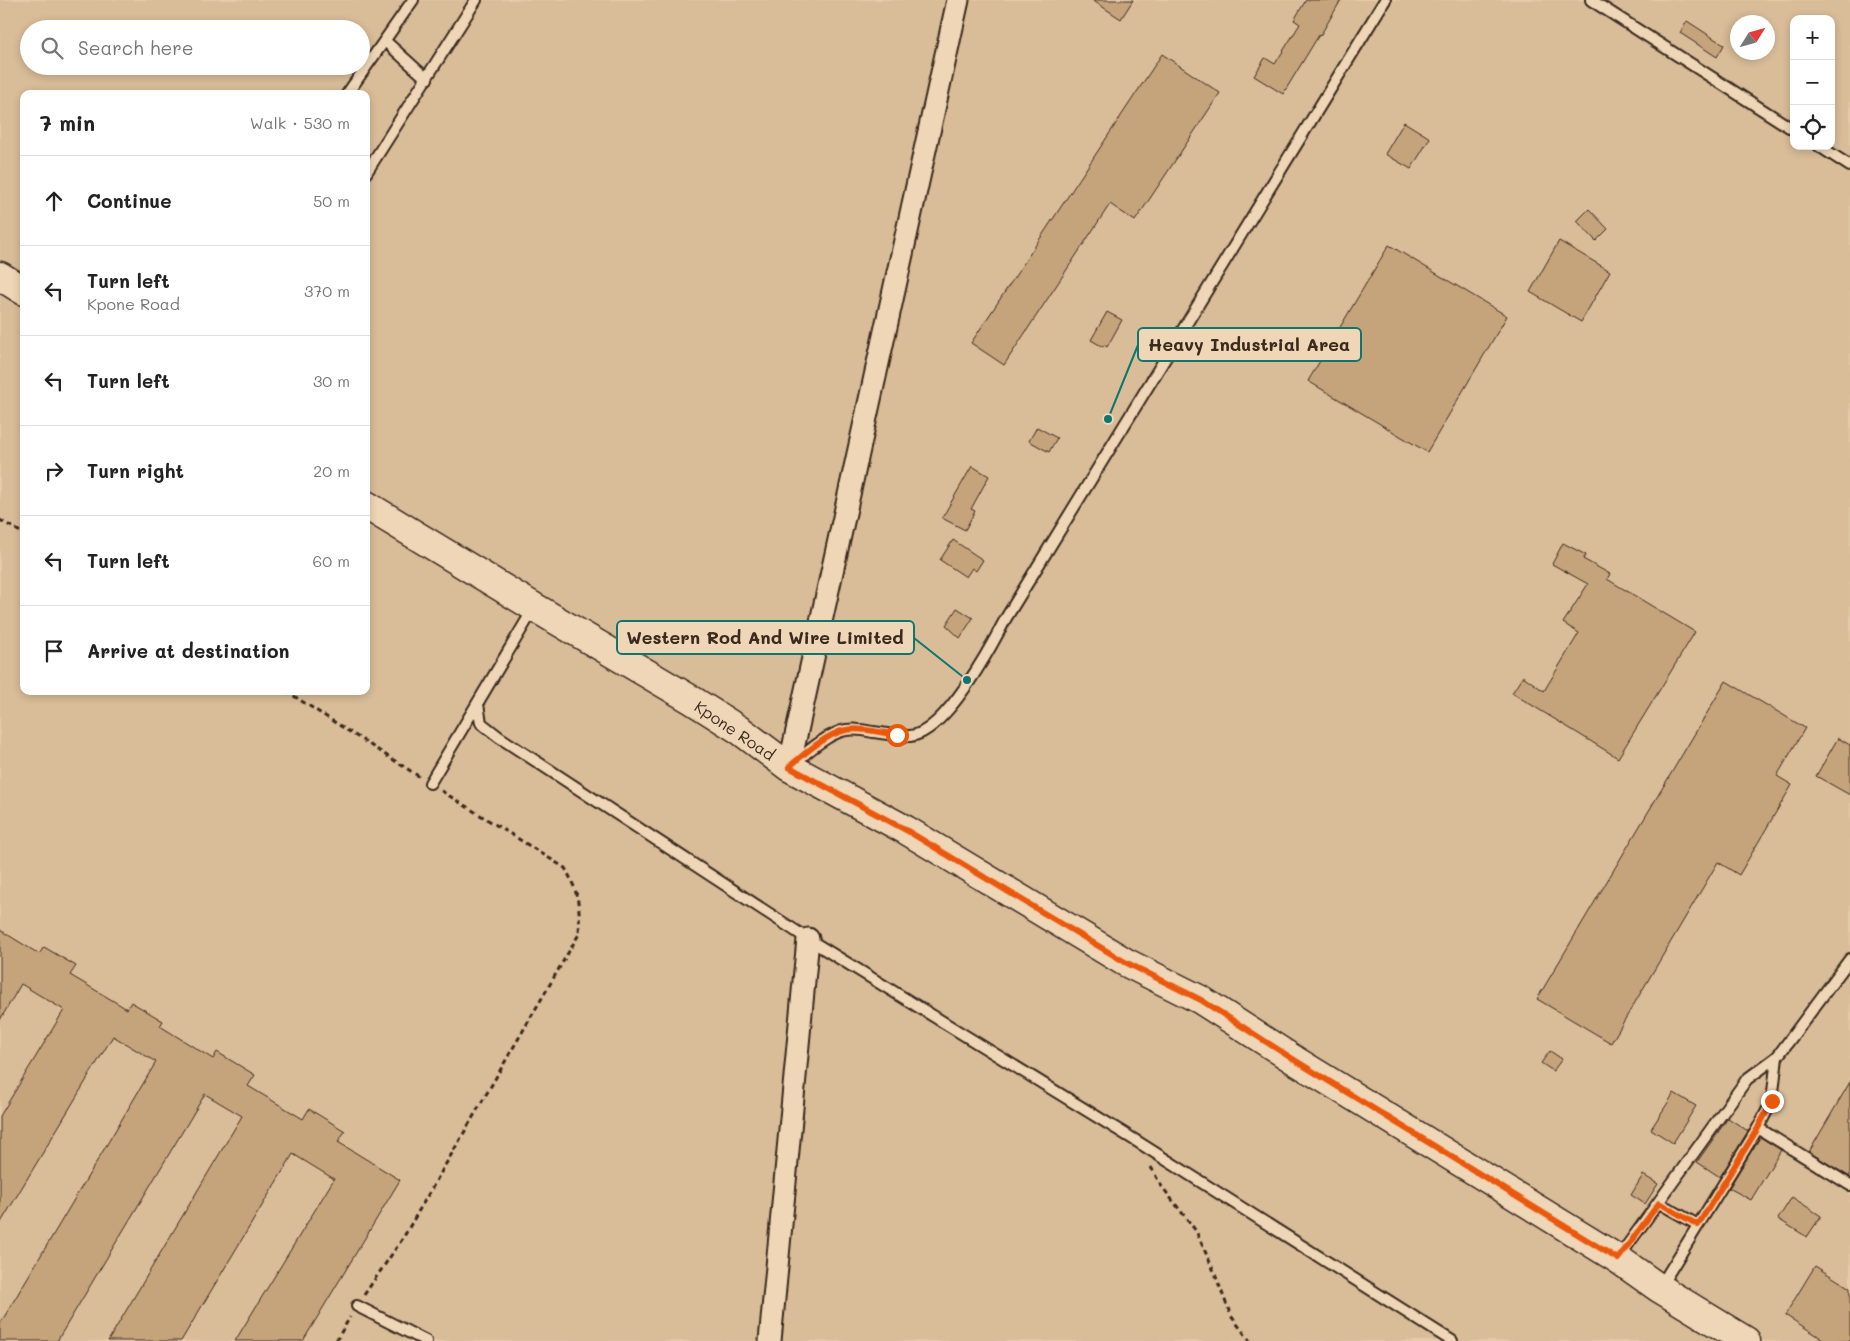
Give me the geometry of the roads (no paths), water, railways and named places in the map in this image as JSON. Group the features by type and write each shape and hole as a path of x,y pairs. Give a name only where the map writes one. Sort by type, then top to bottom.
{"main road":[{"path":"0,276 20,288"},
{"name":"Kpone Road","path":"370,507 692,700 741,731 789,767 906,830 1125,962 1201,1000 1296,1061 1618,1259 1658,1288 1746,1341"}],"street":[{"path":"789,767 958,0"},
{"path":"770,1341 808,939"}],"lane":[{"path":"370,62 413,0"},
{"path":"370,167 476,0"},
{"path":"789,767 813,747 844,730 910,736 920,734 944,716 990,649 1006,618 1385,0"},
{"path":"1591,0 1790,127"},
{"path":"385,41 427,79"},
{"path":"350,90 361,75"},
{"path":"1825,150 1850,166"},
{"path":"430,783 534,607"},
{"path":"478,704 482,724 499,738 808,939 1138,1142 1452,1341"},
{"path":"1618,1259 1747,1079 1777,1057 1850,959"},
{"path":"1658,1288 1758,1128 1772,1101 1777,1057"},
{"path":"1758,1128 1850,1185"},
{"path":"1659,1203 1698,1225"},
{"path":"357,1306 426,1341"}],"place":[{"name":"Heavy Industrial Area","path":"1108,419"},
{"name":"Western Rod And Wire Limited","path":"967,680"}]}
